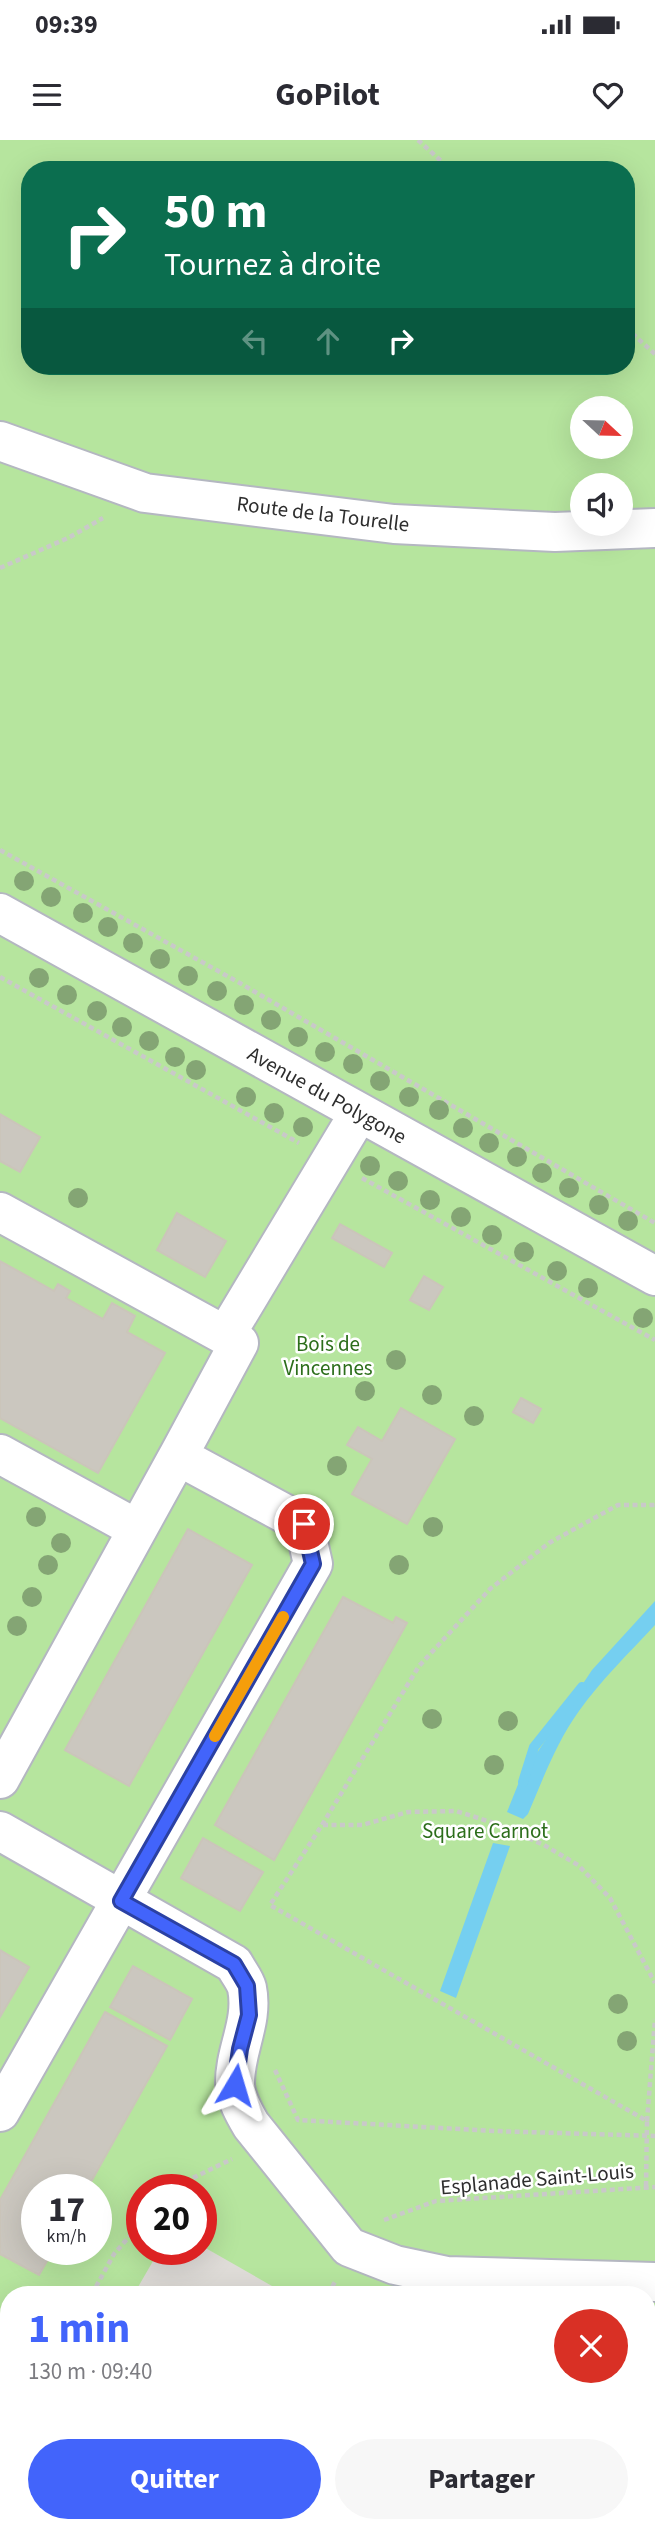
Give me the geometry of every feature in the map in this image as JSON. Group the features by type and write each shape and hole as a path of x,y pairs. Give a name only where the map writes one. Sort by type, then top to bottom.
{"street":[{"name":"Route de la Tourelle","path":"0,441 145,493 394,524 555,532 655,528"},
{"name":"Avenue du Polygone","path":"0,913 655,1276"},
{"path":"225,1336 359,1113"},
{"path":"0,1212 239,1343 0,1779"},
{"path":"0,1454 137,1529"},
{"path":"0,2112 313,1564 304,1524 178,1455"},
{"path":"0,1831 234,1964 247,1986 249,2015 240,2049 235,2085 241,2107 251,2125 349,2247 395,2265 447,2276 655,2282"}],"path":[{"path":"418,140 441,161"},
{"path":"635,336 655,354"},
{"path":"0,568 70,537 145,493"},
{"path":"0,850 238,982 655,1223"},
{"path":"647,2121 270,1905 419,1666 490,1589 549,1542 618,1505 655,1505"},
{"path":"322,1825 362,1825 408,1812 456,1811 494,1823 544,1845 578,1865 610,1898 655,1983"},
{"path":"249,2015 299,2120 655,2136"},
{"path":"646,2186 646,2137 655,2020"},
{"path":"201,2174 265,2143"},
{"name":"Esplanade Saint-Louis","path":"349,2247 387,2218 436,2202 655,2187"},
{"path":"96,2286 114,2254 126,2240"}],"green space":[{"name":"Bois de Vincennes","path":"0,140 655,140 655,2286 0,2286"}],"shaded area":[{"path":"217,2255 272,2286 139,2286 151,2265 217,2265"}],"water":[{"path":"655,1601 655,1625 579,1711 557,1748 528,1814 523,1819 507,1812 521,1777 592,1670"},
{"path":"493,1843 510,1846 456,1998 440,1991"}],"building":[{"path":"0,1114 40,1137 20,1172 0,1161"},
{"path":"177,1213 226,1241 205,1277 157,1250"},
{"path":"340,1224 392,1253 384,1267 332,1238"},
{"path":"0,1261 54,1291 58,1284 70,1291 66,1298 103,1319 112,1303 135,1316 127,1332 165,1353 98,1473 0,1418"},
{"path":"424,1276 443,1287 429,1310 410,1300"},
{"path":"521,1398 541,1409 533,1423 513,1412"},
{"path":"401,1408 455,1439 407,1524 352,1494 372,1459 347,1445 358,1427 382,1441"},
{"path":"188,1529 252,1565 129,1786 65,1750"},
{"path":"343,1597 393,1623 396,1617 407,1623 274,1860 215,1825"},
{"path":"203,1838 263,1872 240,1911 181,1878"},
{"path":"0,1950 29,1967 0,2017"},
{"path":"133,1966 192,1999 170,2040 110,2007"},
{"path":"105,2012 167,2046 95,2174 21,2174 21,2265 45,2265 39,2275 0,2254 0,2200"}],"waterway":[{"path":"523,1782 534,1747 582,1687"}],"slow traffic":[{"path":"215,1736 283,1617"}],"route":[{"path":"235,2085 240,2049 249,2015 247,1986 234,1964 121,1901 313,1564 304,1524"}],"park label":[{"name":"Square Carnot","path":"485,1831"}]}
